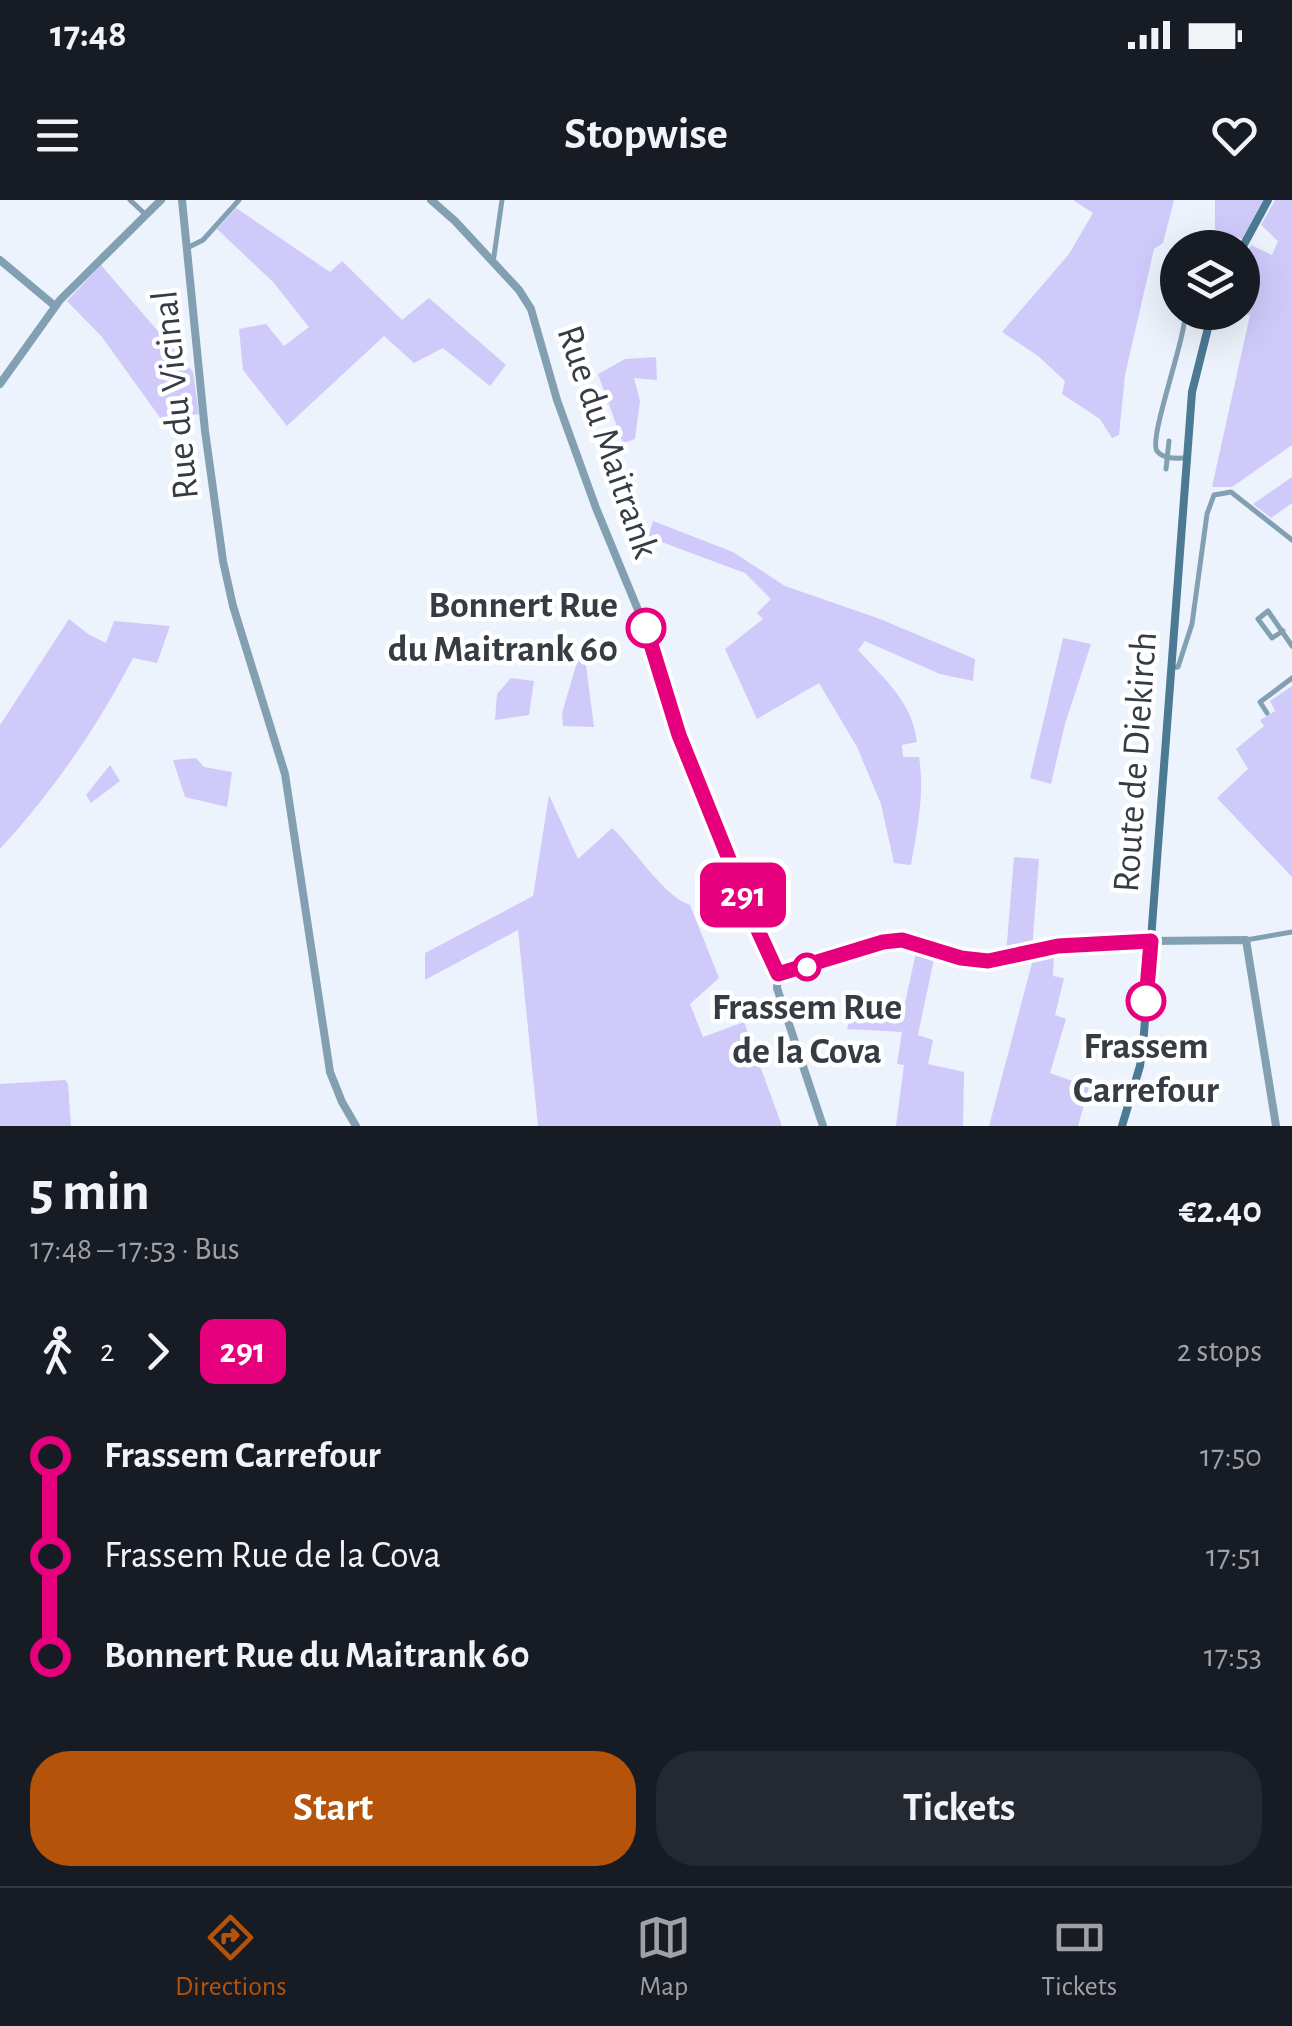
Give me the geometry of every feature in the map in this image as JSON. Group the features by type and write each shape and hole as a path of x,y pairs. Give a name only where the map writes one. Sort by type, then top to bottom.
{"main road":[{"path":"1252,230 1268,200"},
{"name":"Route de Diekirch","path":"1122,1126 1140,1066 1192,392 1208,330"}],"street":[{"path":"130,200 145,214"},
{"path":"0,384 55,306 161,200"},
{"name":"Rue du Vicinal","path":"182,200 205,432 227,584 284,774 330,1072 356,1126"},
{"path":"187,248 204,240 239,200"},
{"name":"Rue du Maitrank","path":"431,200 455,220 520,290 531,310 556,400 650,639 679,735 778,974 777,988 823,1126"},
{"path":"494,263 502,200"},
{"path":"0,260 55,306"},
{"path":"1184,330 1169,395 1154,434 1158,453 1169,458 1187,458"},
{"path":"1166,469 1169,441"},
{"path":"1171,668 1178,667 1192,624 1205,525 1214,495 1232,492 1292,540"},
{"path":"1283,632 1272,638 1258,619 1268,611 1283,632 1292,646"},
{"path":"1267,713 1260,702 1292,678"},
{"path":"778,974 883,942 902,940 961,958 988,961 1058,946 1246,940 1292,932"},
{"path":"1246,940 1276,1126"}],"shaded area":[{"path":"1073,200 1174,200 1166,230 1160,230 1160,245 1154,249 1125,375 1119,435 1112,438 1100,419 1062,394 1065,381 1038,356 1002,332 1069,254 1093,213"},
{"path":"1215,200 1263,200 1247,230 1215,229"},
{"path":"1275,200 1292,200 1292,445 1232,487 1212,487 1247,330 1260,330 1260,249 1272,255 1278,241 1261,225"},
{"path":"236,208 330,272 342,261 402,320 429,298 506,365 490,386 443,348 414,363 384,336 287,426 243,370 239,329 266,324 284,346 309,327 273,282 217,229"},
{"path":"101,265 193,372 199,414 161,419 102,337 67,301"},
{"path":"656,357 657,380 634,378 640,401 635,439 623,443 598,374 625,359"},
{"path":"1292,477 1292,503 1271,518 1253,504"},
{"path":"653,521 733,552 785,586 880,619 975,659 973,681 940,674 865,641 858,650 903,703 914,727 917,742 902,745 903,757 919,757 921,771 920,811 911,865 894,863 881,804 857,747 819,683 757,719 725,649 763,619 757,613 771,599 745,573 648,537"},
{"path":"69,619 106,643 114,621 170,626 157,663 133,658 73,758 0,849 0,725"},
{"path":"1063,638 1091,644 1065,724 1051,784 1030,778"},
{"path":"583,642 594,727 563,726 562,713"},
{"path":"511,678 534,681 529,715 495,720 497,694"},
{"path":"1292,686 1292,877 1217,798 1248,769 1236,749 1264,726 1260,720 1275,711 1270,701"},
{"path":"196,758 204,767 232,772 227,807 185,797 173,760"},
{"path":"110,765 120,781 91,803 86,795"},
{"path":"549,795 578,859 612,828 659,882 690,905 719,978 690,1004 703,1037 744,1022 782,1126 538,1126 518,930 425,980 425,953 533,896"},
{"path":"1014,857 1039,859 1032,950 1006,955"},
{"path":"917,948 935,954 918,1035 933,1040 928,1064 964,1072 963,1126 896,1126 904,1065 897,1064 902,1032 847,1029 849,1021 902,1017"},
{"path":"1054,952 1053,976 1064,978 1055,1015 1066,1019 1050,1073 1089,1087 1078,1126 989,1126 1033,959"},
{"path":"65,1080 71,1126 0,1126 0,1084"}],"bus line":[{"name":"291","path":"646,628 679,735 778,974 883,942 902,940 975,961 1026,955 1058,946 1151,941 1146,1001"}],"place":[{"name":"Bonnert Rue du Maitrank 60","path":"646,628"},
{"name":"Frassem Rue de la Cova","path":"807,967"},
{"name":"Frassem Carrefour","path":"1146,1001"}]}
